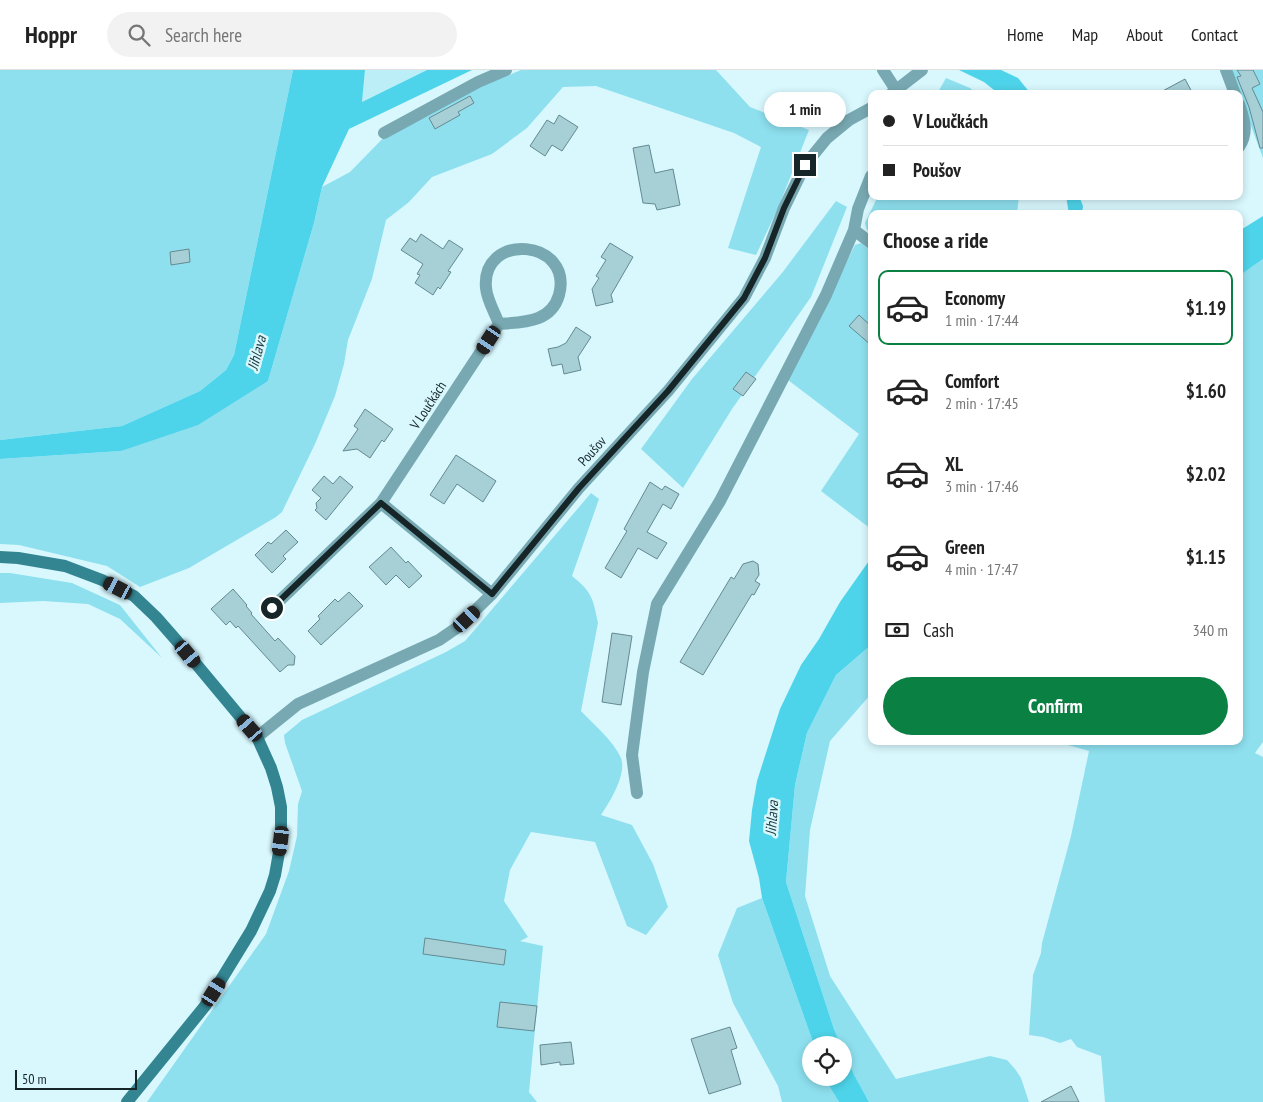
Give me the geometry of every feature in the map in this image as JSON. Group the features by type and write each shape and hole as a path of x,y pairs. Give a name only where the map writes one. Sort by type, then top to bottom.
{"street":[{"path":"384,133 478,82 506,70"},
{"path":"882,70 893,90"},
{"path":"897,90 922,70"},
{"path":"1226,70 1234,90"},
{"name":"Poušov","path":"257,737 298,704 439,640 458,627 492,594 579,488 668,391 744,298 765,258 784,208 805,165 827,138 849,120 868,110"},
{"path":"1243,114 1246,122 1243,141"},
{"path":"637,793 632,755 643,672 657,604 720,501 826,295 854,230 858,209 868,184"},
{"path":"854,230 868,241"},
{"path":"516,248 535,249 543,253 555,266 561,282 558,300 547,314 531,322 499,324 486,288 489,270 500,256 516,248"},
{"name":"V Loučkách","path":"272,608 381,503 499,324"},
{"path":"381,503 492,594"},
{"path":"0,557 65,566 102,580 134,596 177,641 257,737 271,768 281,806 280,850 275,875 270,892 250,931 205,1006 127,1102"}],"shaded area":[{"path":"0,70 293,70 234,355 226,370 200,391 122,426 0,440"},
{"path":"365,70 427,70 362,102"},
{"path":"521,70 716,70 750,107 809,130 778,208 756,255 728,248 761,147 734,133 596,86 563,87 527,128 492,154 432,177 409,202 386,220 372,279 348,340 344,364 335,396 315,444 282,512 276,517 189,568 140,587 107,566 19,545 0,544 0,459 121,451 268,381 314,223 322,187 350,172 392,129 468,92"},
{"path":"1230,70 1263,70 1263,158 1243,105 1243,90 1238,90"},
{"path":"946,78 972,90 939,90"},
{"path":"876,200 1019,200 1017,210 871,210"},
{"path":"836,201 847,207 811,297 732,409 683,488 641,449 692,379 782,273"},
{"path":"868,217 868,231 867,230 865,223"},
{"path":"861,243 868,249 868,527 821,491 859,434 788,380 855,245"},
{"path":"1263,259 1263,742 1255,753 1263,757 1263,1102 1105,1102 1101,1056 1077,1047 1071,1039 1060,1043 1043,1037 1029,1035 1033,975 1041,953 1042,943 1071,836 1089,751 1068,745 1243,745 1243,273"},
{"path":"591,493 599,499 572,576 591,596 598,623 581,711 608,739 621,758 622,772 620,780 601,815 632,825 653,864 668,907 646,935 627,926 595,842 531,832 510,870 504,901 528,937 520,941 543,946 529,1092 537,1102 147,1102 266,934 289,871 297,836 298,804 302,791 284,735 302,720 446,652 465,641"},
{"path":"0,573 72,583 120,605 162,658 120,619 88,604 43,601 0,603"},
{"path":"868,648 868,697 830,741 810,830 805,896 830,976 896,1079 990,1056 1007,1060 1015,1069 1021,1078 1029,1102 869,1102 852,1071 852,1036 837,1036 834,1029 786,882 795,785 807,733 836,675"},
{"path":"762,898 811,1036 802,1036 802,1086 830,1086 839,1102 782,1102 778,1086 733,1003 718,955 737,908"}],"water":[{"name":"Jihlava","path":"293,70 365,70 362,102 427,70 472,70 349,129 322,187 314,223 268,381 198,425 121,451 0,459 0,440 122,426 200,391 226,370 234,355"},
{"path":"959,70 1001,70 1018,78 1028,90 994,90 984,82"},
{"path":"1067,200 1081,200 1082,210 1068,210"},
{"path":"1263,216 1263,259 1243,273 1243,228"},
{"name":"Jihlava","path":"868,562 868,648 836,675 807,733 795,785 786,882 837,1036 811,1036 762,898 759,878 749,841 757,781 780,709 801,665 819,639 840,602"},
{"path":"852,1070 869,1102 839,1102 830,1086 852,1086"}],"building":[{"path":"1237,70 1253,70 1260,84 1252,88 1263,112 1263,148 1260,148 1249,107 1237,77 1241,76"},
{"path":"1185,79 1191,90 1164,90"},
{"path":"470,96 474,103 458,112 460,115 435,129 429,118"},
{"path":"559,115 578,127 562,151 552,145 545,156 530,146 547,120 554,124"},
{"path":"649,145 655,173 673,169 680,205 657,210 655,204 643,203 633,148"},
{"path":"421,234 443,249 449,240 463,249 448,271 451,272 440,289 438,287 433,295 415,283 420,275 417,274 423,264 401,250 410,238 416,242"},
{"path":"610,243 633,257 611,295 613,302 596,306 592,289 599,278 596,276 606,260 601,257"},
{"path":"189,249 190,262 171,265 170,252"},
{"path":"859,315 868,323 868,342 849,326"},
{"path":"576,327 591,337 578,357 581,370 564,374 562,364 552,366 548,349 566,343"},
{"path":"746,372 756,379 743,396 733,389"},
{"path":"365,409 393,429 384,442 382,440 370,458 357,449 343,451 358,429 354,426"},
{"path":"456,455 496,481 483,502 457,484 444,504 430,495"},
{"path":"324,476 333,484 340,476 353,487 326,520 315,510 317,508 316,503 321,498 312,490"},
{"path":"650,482 662,490 665,486 679,494 671,509 663,504 647,532 667,543 657,559 638,548 621,578 605,568 627,531 624,529"},
{"path":"286,530 298,542 283,556 286,559 272,573 255,555 268,542 271,544"},
{"path":"391,547 422,576 409,588 396,575 386,585 369,567"},
{"path":"753,561 758,564 759,575 755,581 760,584 703,675 680,662 731,577 734,579 743,564"},
{"path":"233,589 247,605 251,614 275,641 278,638 295,656 294,665 288,665 280,672 238,626 236,628 230,621 226,625 211,609"},
{"path":"349,592 363,606 321,645 308,631 320,619 318,616 335,599 338,602"},
{"path":"612,633 632,636 621,705 602,702"},
{"path":"425,938 506,950 504,965 423,954"},
{"path":"500,1002 537,1006 534,1031 497,1027"},
{"path":"730,1027 737,1048 731,1050 741,1084 709,1094 691,1039"},
{"path":"571,1042 574,1064 560,1065 560,1062 541,1065 540,1045"},
{"path":"1071,1086 1079,1102 1041,1102"}],"route":[{"path":"272,608 381,503 492,594 579,488 668,391 744,298 765,258 784,208 805,165"}]}
